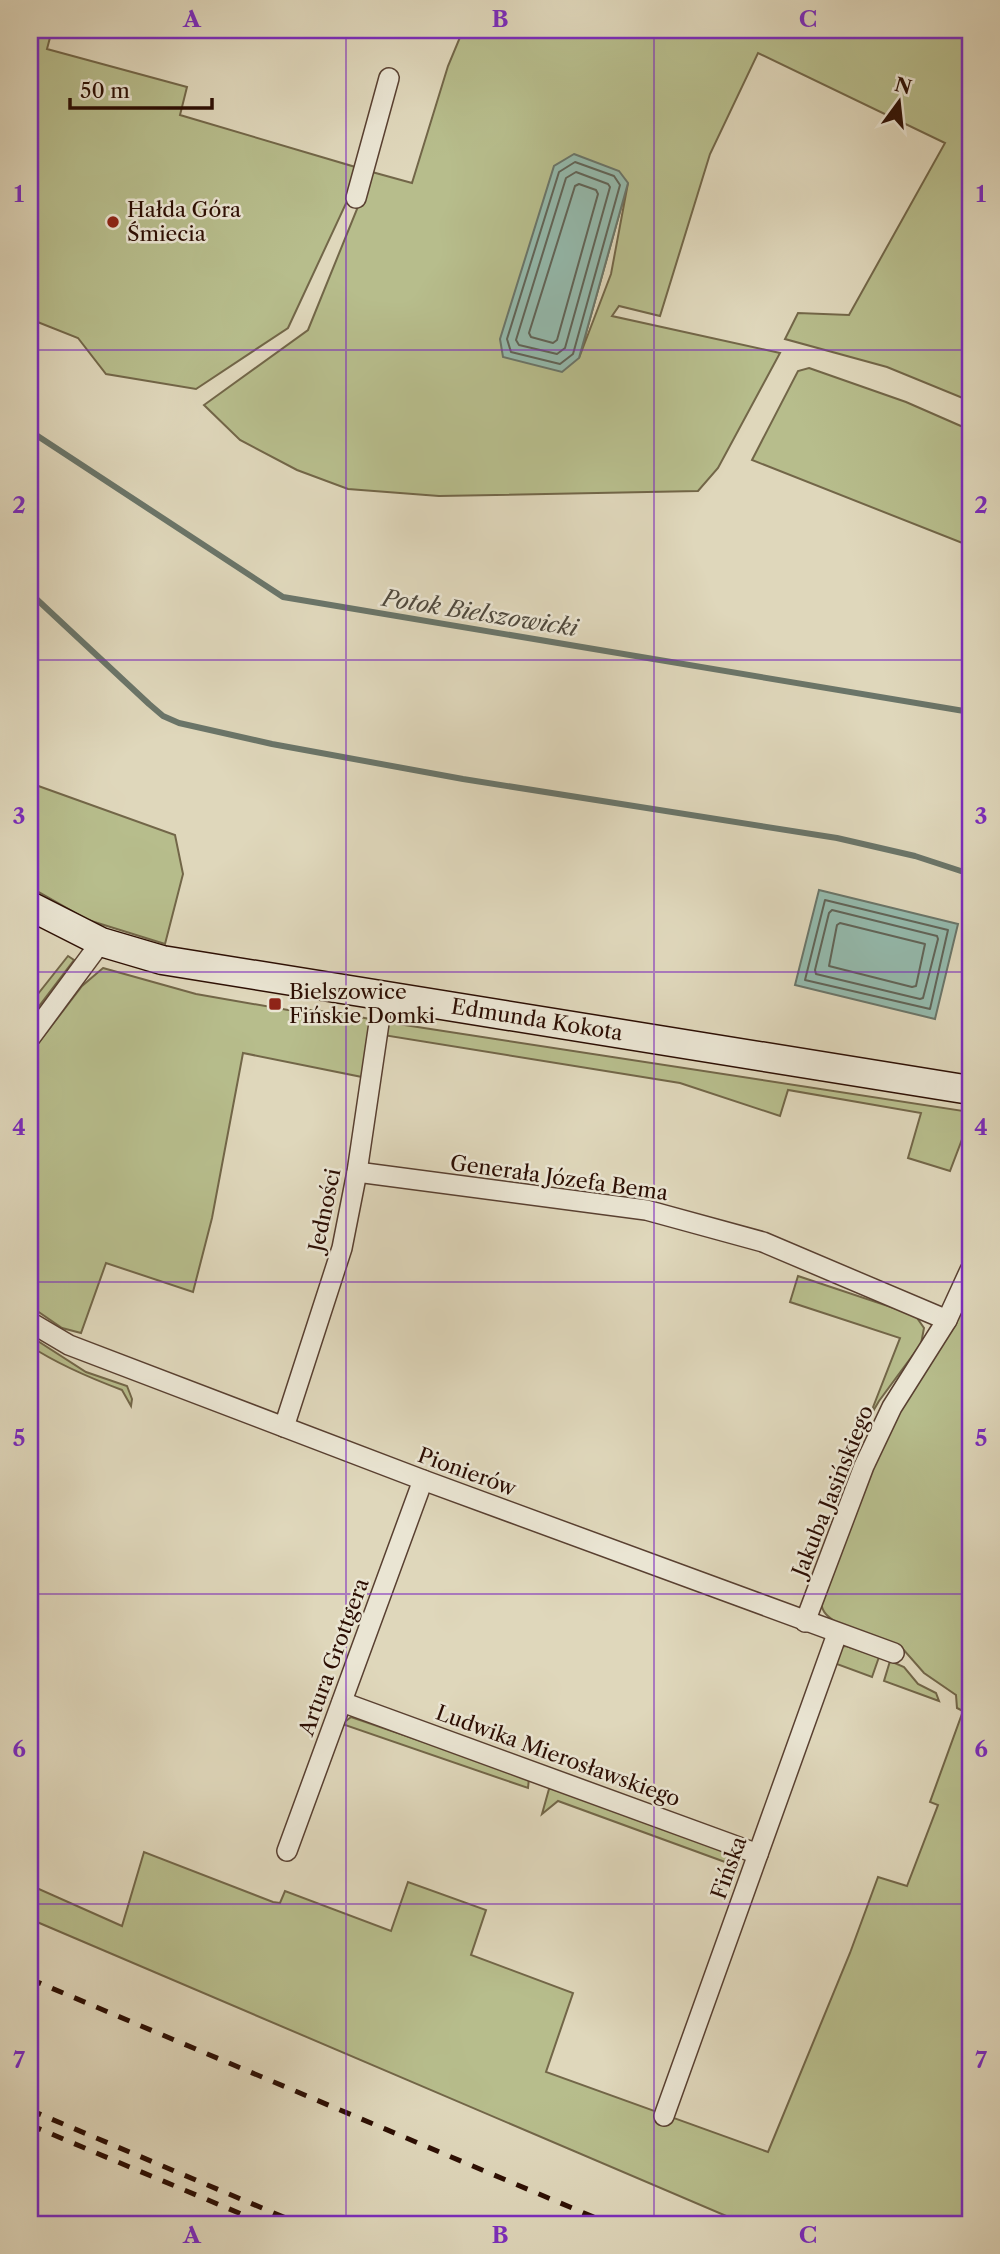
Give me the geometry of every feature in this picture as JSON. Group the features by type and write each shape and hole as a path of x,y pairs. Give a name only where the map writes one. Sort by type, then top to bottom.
{"street":[{"path":"356,198 388,78"},
{"name":"Edmunda Kokota","path":"30,906 102,942 162,960 970,1090"},
{"path":"30,1038 102,942"},
{"name":"Jedności","path":"284,1427 342,1248 357,1172 383,996"},
{"name":"Generała Józefa Bema","path":"357,1172 646,1210 762,1242 947,1320"},
{"name":"Jakuba Jasińskiego","path":"805,1622 864,1466 892,1407 947,1320 970,1270"},
{"name":"Pionierów","path":"30,1322 69,1345 424,1480 894,1653"},
{"name":"Artura Grottgera","path":"287,1851 424,1480"},
{"name":"Fińska","path":"664,2116 837,1634"},
{"name":"Ludwika Mierosławskiego","path":"341,1702 758,1854"}],"green space":[{"path":"30,30 52,30 47,49 187,87 180,115 362,169 288,328 196,389 106,374 78,338 30,319"},
{"path":"463,30 970,30 970,401 887,367 785,339 798,313 849,315 945,143 758,53 710,154 660,316 619,306 612,316 780,353 718,468 698,491 439,496 348,489 297,470 240,440 204,405 308,330 372,172 412,183 448,66","holes":["628,183 611,274 579,358"]},
{"path":"809,368 906,402 970,430 970,546 752,460 798,371"},
{"path":"30,783 175,835 183,874 165,944 88,920 30,887"},
{"path":"68,956 74,960 30,1018 30,1004"},
{"path":"103,968 196,994 288,1010 315,1010 371,1019 362,1077 243,1053 212,1218 193,1292 106,1263 81,1333 62,1328 30,1306 30,1054 82,986"},
{"path":"385,1022 970,1112 970,1130 966,1129 950,1171 908,1158 921,1113 788,1090 780,1116 680,1083 383,1035"},
{"path":"798,1276 915,1315 924,1328 921,1344 868,1420 900,1338 790,1302"},
{"path":"970,1290 970,2224 745,2224 30,1919 30,1885 122,1926 144,1852 273,1902 280,1903 285,1891 391,1931 408,1882 486,1910 471,1955 573,1993 546,2072 768,2152 850,1953 878,1877 907,1886 938,1805 930,1802 963,1711 957,1708 956,1695 924,1673 903,1649 836,1622 824,1612 821,1597 895,1412"},
{"path":"30,1336 86,1372 127,1386 132,1399 131,1406 122,1390 75,1371 30,1346"},
{"path":"846,1646 879,1657 872,1677 834,1663 841,1647"},
{"path":"890,1661 904,1667 918,1684 936,1693 939,1701 884,1681"},
{"path":"351,1717 529,1778 528,1788 342,1724"},
{"path":"553,1787 736,1855 736,1866 558,1801 542,1814 549,1789"}],"water":[{"path":"574,154 619,171 628,183 579,358 562,372 503,357 500,339 554,166"},
{"path":"819,890 958,924 935,1019 795,985"}],"waterway":[{"name":"Potok Bielszowicki","path":"30,431 283,597 970,712"},
{"path":"30,593 149,704 163,716 179,723 272,744 463,779 837,838 915,856 970,874"}],"railway":[{"path":"30,1979 610,2224"},
{"path":"30,2110 300,2224"},
{"path":"30,2125 265,2224"}],"place":[{"name":"Hałda Góra Śmiecia","path":"113,222"},
{"name":"Bielszowice Fińskie Domki","path":"275,1004"}]}
